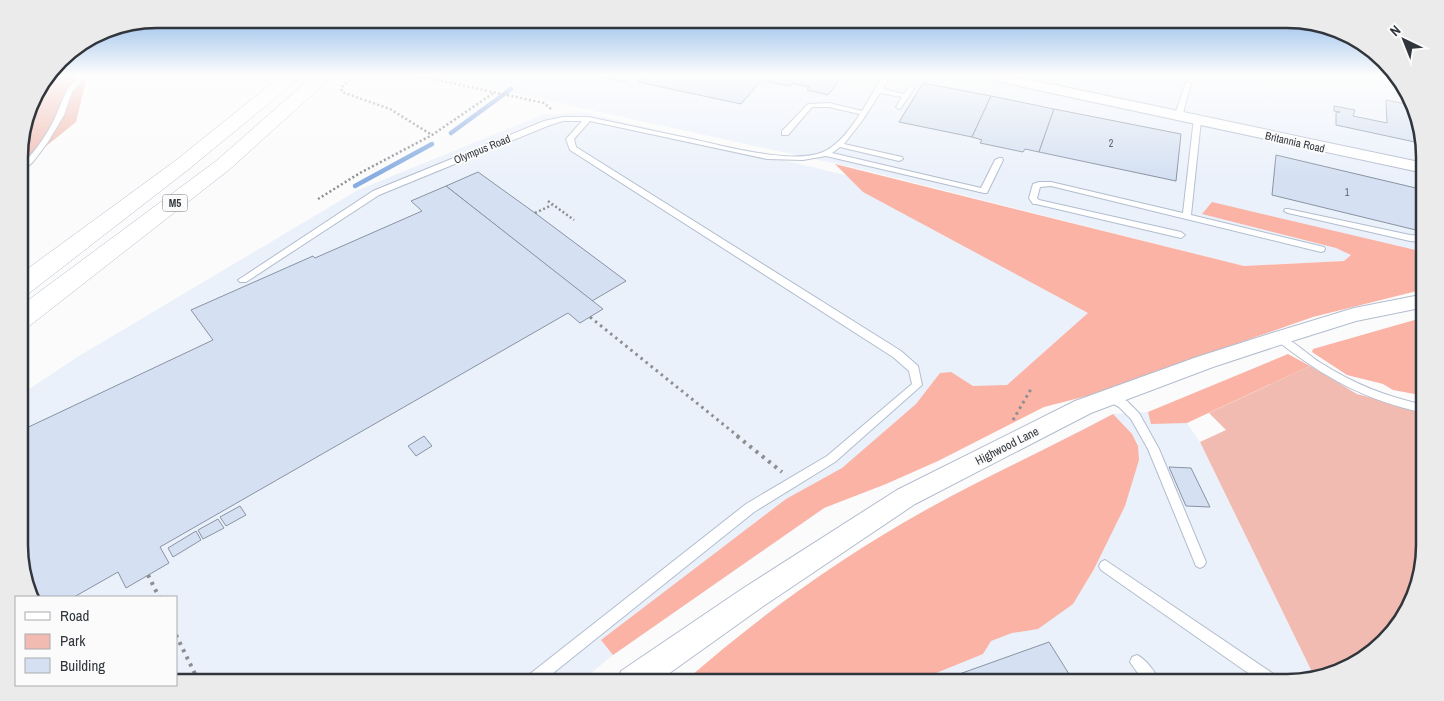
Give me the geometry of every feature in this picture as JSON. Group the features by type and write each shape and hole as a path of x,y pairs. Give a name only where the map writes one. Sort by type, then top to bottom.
{"highway":[{"name":"M5","path":"28,281 197,154 253,109"},
{"name":"M5","path":"28,315 223,165 287,109"},
{"name":"M5","path":"28,265 97,215 197,154"}],"street":[{"name":"Britannia Road","path":"1140,109 1416,166"},
{"name":"Highwood Lane","path":"644,674 752,598 906,497 1083,407 1205,362 1280,338 1354,315 1416,302"}],"lane":[{"path":"28,163 38,153 58,120 62,109"},
{"path":"785,133 807,109"},
{"path":"844,109 862,113"},
{"name":"Olympus Road","path":"243,280 376,193 547,123 563,119 588,119 767,157 798,158 826,154 840,144 865,109"},
{"path":"1178,117 1180,109"},
{"path":"541,674 750,508 831,459 917,385 914,369 897,354 573,148 568,141 588,119"},
{"path":"1187,218 1197,120"},
{"path":"840,144 899,159"},
{"path":"826,154 984,191 999,160"},
{"path":"1181,235 1036,202 1033,198 1034,192 1036,186 1045,183 1321,249"},
{"path":"1288,211 1416,238"},
{"path":"1280,338 1336,378 1369,395 1416,408"},
{"path":"1110,397 1123,404 1135,416 1153,449 1200,562"},
{"path":"1105,566 1259,673"},
{"path":"1138,662 1146,673"}],"path":[{"path":"390,109 409,118 432,135"},
{"path":"318,199 360,173 432,135 472,109"},
{"path":"548,202 574,220"},
{"path":"535,214 552,205"},
{"path":"590,317 794,482"},
{"path":"148,575 158,596"},
{"path":"178,639 195,674"}],"shaded area":[{"path":"585,109 1408,109 1415,140 1416,157 1416,253 1344,261 1244,266 856,168"},
{"path":"583,112 849,176 1157,335 921,441 613,655 590,674 178,674 178,596 39,596 30,570 28,544 28,390 79,356 358,190 542,115"},
{"path":"835,164 1244,266 1344,261 1351,255 1336,248 1202,214 1212,202 1416,250 1416,291 1313,317 1087,396 1044,407 938,461 824,508 613,655 601,640 786,499 842,468 916,404 940,373 951,372 973,386 1007,385 1088,313 863,192"},
{"path":"1416,320 1416,394 1393,390 1383,384 1347,375 1312,352 1313,349"},
{"path":"1288,354 1310,366 1187,423 1151,424 1148,412"},
{"path":"1173,403 1200,442 1312,671 1296,673 694,674 779,604 856,552 924,511 1113,414 1148,412"},
{"path":"1113,414 1132,434 1138,446 1139,460 1125,506 1094,569 1073,604 1038,629 1012,633 991,641 983,654 935,673 694,674 799,590 892,529 947,498"}],"green space":[{"path":"36,109 79,109 76,122 28,161 29,140"},
{"path":"1310,366 1357,394 1416,410 1416,544 1412,578 1407,594 1395,616 1359,652 1329,667 1312,671 1200,442 1226,430 1209,413"}],"building":[{"path":"907,109 985,109 972,137 899,122"},
{"path":"985,109 1054,109 1039,152 1025,149 1023,152 980,143 982,140 972,137"},
{"path":"1054,109 1181,134 1176,181 1039,152"},
{"path":"1334,109 1355,110 1353,116 1387,123 1386,109 1408,109 1415,142 1336,125 1336,113 1340,112 1334,111"},
{"path":"1276,155 1416,188 1416,230 1272,195"},
{"path":"478,172 626,281 592,301 446,186"},
{"path":"446,186 603,309 580,323 568,313 160,547 169,563 126,588 118,572 76,596 39,596 34,586 29,561 28,427 213,340 191,310 313,256 315,258 422,211 411,201"},
{"path":"424,436 432,446 416,456 408,446"},
{"path":"1169,467 1191,468 1210,507 1186,506"},
{"path":"240,506 246,515 226,526 220,517"},
{"path":"218,519 224,528 203,539 198,530"},
{"path":"196,531 201,540 173,557 168,548"},
{"path":"1049,642 1068,673 961,673"}],"waterway":[{"path":"451,133 484,109"},
{"path":"355,186 432,144"}]}
